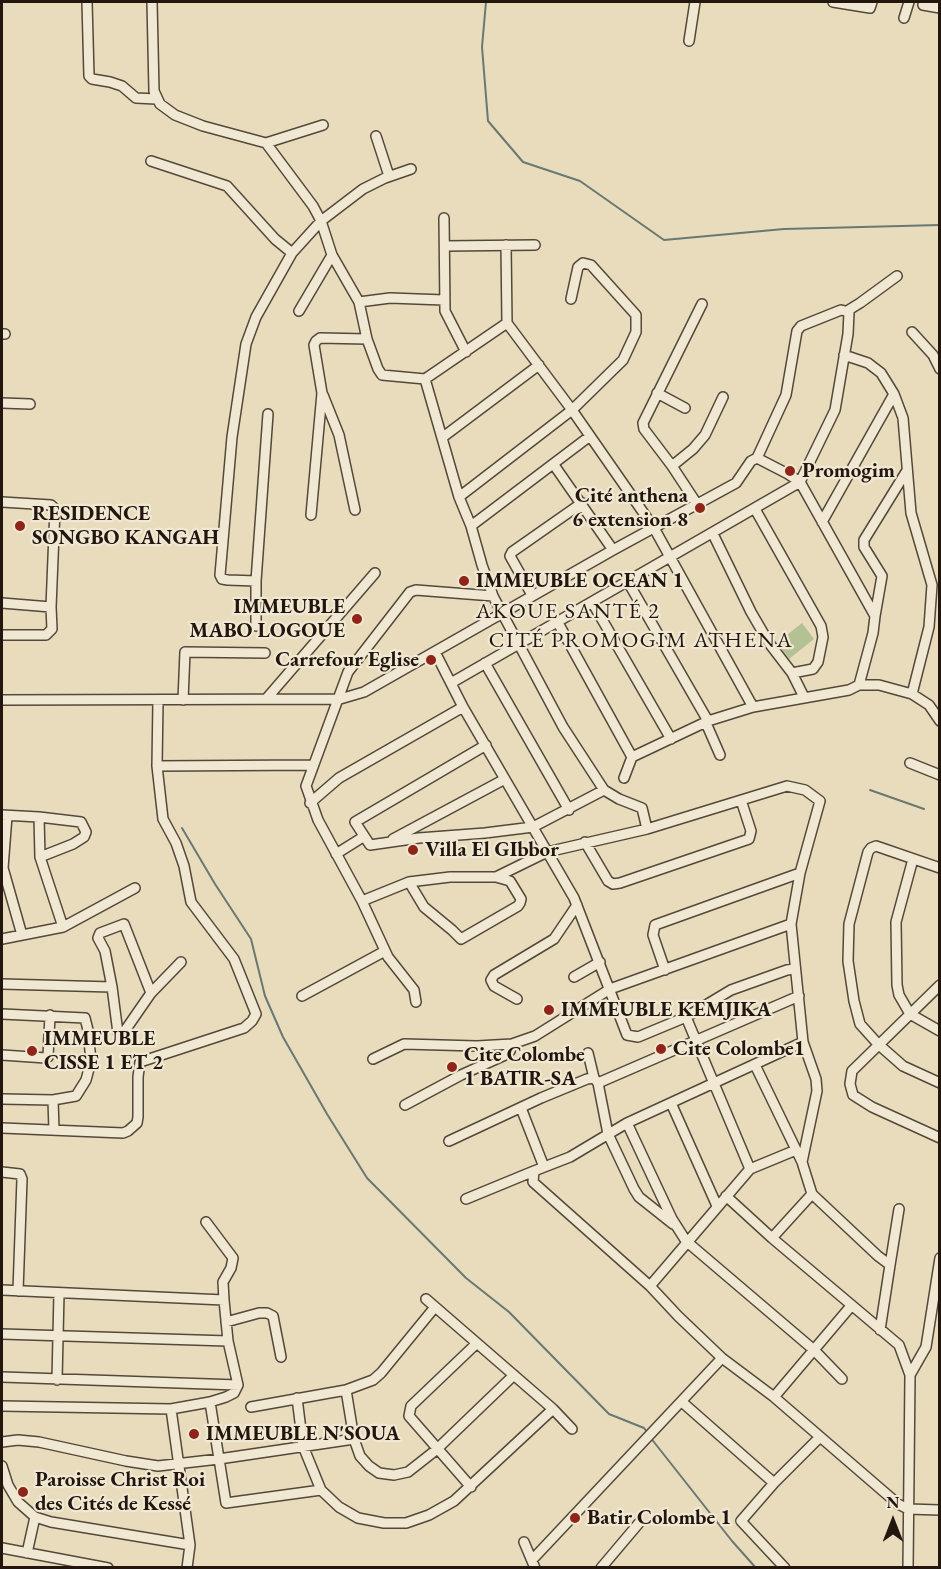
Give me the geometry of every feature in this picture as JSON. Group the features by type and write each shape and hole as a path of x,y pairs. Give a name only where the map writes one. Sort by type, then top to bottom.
{"street":[{"path":"87,2 89,76 92,80 122,86 136,98 156,99 176,115 203,126 266,142 323,126"},
{"path":"152,2 156,99"},
{"path":"689,40 695,2"},
{"path":"833,2 870,8 872,2"},
{"path":"904,18 909,2"},
{"path":"923,5 939,8"},
{"path":"376,136 389,176"},
{"path":"266,142 313,206 321,221 332,255 359,302 367,339 382,375 425,379 507,323"},
{"path":"151,161 227,186 275,239 292,253"},
{"path":"256,581 222,579 220,575 232,437 246,344 256,317 292,253 321,221 363,189 389,176 411,169"},
{"path":"444,218 444,300 447,316 466,352"},
{"path":"506,245 507,323 572,410 654,528 753,707"},
{"path":"445,246 536,245"},
{"path":"299,311 332,255"},
{"path":"459,497 572,410 623,360 636,332 636,315 591,265 583,263 578,267 571,299"},
{"path":"2,700 340,699 363,692 736,483 751,461 757,458 786,395 797,331 801,326 841,310 847,311 897,276"},
{"path":"359,302 390,298 444,300"},
{"path":"697,504 644,429 645,417 702,304"},
{"path":"451,683 672,558 800,482 835,410 844,355 849,312 847,311"},
{"path":"912,332 933,355 939,369"},
{"path":"355,510 339,435 322,393 314,345 320,338 367,339"},
{"path":"844,355 874,367 881,373 894,394 903,418 906,472 913,523 932,585 929,627 912,694"},
{"path":"443,437 539,365"},
{"path":"425,379 459,497 471,526 493,596 563,727 604,790 642,808 646,829"},
{"path":"311,515 322,393"},
{"path":"657,393 685,408"},
{"path":"822,522 894,394"},
{"path":"672,466 693,449 705,435 723,397"},
{"path":"2,403 30,404"},
{"path":"256,626 256,581 268,414"},
{"path":"471,526 590,436"},
{"path":"757,458 800,482 875,616"},
{"path":"554,465 613,550"},
{"path":"859,685 873,633 882,576 864,547 864,540 906,472"},
{"path":"2,502 54,506 52,629 46,635 2,635"},
{"path":"532,596 511,560 512,552 582,503"},
{"path":"755,509 821,626 823,637 819,662 813,669 792,673"},
{"path":"713,534 751,612 769,643 792,673 804,697"},
{"path":"267,698 375,573"},
{"path":"628,582 707,722 720,755"},
{"path":"416,1002 414,990 386,951 310,803 306,786 340,699 348,672 410,592 417,590 493,596"},
{"path":"592,602 671,739"},
{"path":"2,603 51,607"},
{"path":"557,621 632,757"},
{"path":"183,700 185,652 265,653"},
{"path":"435,652 463,707 577,905 627,1035 638,1037 686,1017 731,990 794,969"},
{"path":"485,663 569,810"},
{"path":"624,778 632,757 707,722 753,707 849,690 859,685 879,685 912,694 929,705 939,720"},
{"path":"2,1128 128,1131 137,1123 140,1062 243,1028 252,1021 256,1014 234,959 191,902 177,843 163,819 157,766 158,701"},
{"path":"310,803 339,778 463,707"},
{"path":"486,746 355,822 370,846 419,838 533,827 604,790"},
{"path":"910,763 939,775"},
{"path":"157,766 313,765"},
{"path":"384,844 505,779"},
{"path":"496,877 547,852 646,829 787,786 805,790 820,801 800,873 791,924 803,1042 816,1079 817,1091 802,1162"},
{"path":"585,842 609,881 613,884 620,883 749,839 751,831 741,800"},
{"path":"22,935 3,868 4,816 81,822 86,832 84,837 73,844 40,857"},
{"path":"39,818 40,857 63,927"},
{"path":"336,854 363,837"},
{"path":"939,868 876,846 871,848 849,924 848,960 856,1016 860,1024 903,1066 939,1083"},
{"path":"913,859 895,932 897,986 899,995 910,1014 939,1031"},
{"path":"665,970 653,935 655,925 800,873"},
{"path":"362,901 409,882 450,877 496,877 510,881 520,899 518,906 464,939 424,907 409,882"},
{"path":"2,939 63,927 135,888"},
{"path":"517,999 494,986 491,980 494,975 554,939 577,905"},
{"path":"151,993 124,924 98,935 105,951 112,987 116,1028 120,1034 124,1032 151,993 181,962"},
{"path":"373,1059 404,1044 477,1046 512,1044 535,1036 610,989 791,924"},
{"path":"302,996 386,951"},
{"path":"574,977 600,962"},
{"path":"2,984 112,987"},
{"path":"939,985 852,1071 849,1084 854,1095 872,1107 939,1138"},
{"path":"449,1141 587,1078 596,1080 799,996"},
{"path":"2,1014 85,1018 91,1060 86,1080 76,1096 53,1100 2,1099"},
{"path":"2,1055 48,1057 50,1015"},
{"path":"686,1017 750,1169"},
{"path":"466,1199 570,1157 627,1123 803,1042"},
{"path":"405,1105 503,1056 510,1051 512,1044"},
{"path":"588,1053 609,1134 639,1197 677,1228"},
{"path":"755,1065 802,1162 812,1194 890,1265"},
{"path":"53,1100 54,1130"},
{"path":"671,1103 717,1206"},
{"path":"520,1108 544,1167"},
{"path":"627,1123 677,1228 686,1241 814,1350 842,1379"},
{"path":"650,1286 686,1241 750,1169 796,1150"},
{"path":"534,1171 533,1182 650,1286 722,1358 774,1397 898,1504 908,1509 939,1510"},
{"path":"2,1172 20,1174 22,1179 18,1291"},
{"path":"772,1238 812,1194"},
{"path":"726,1196 899,1346 910,1374 908,1568"},
{"path":"880,1330 899,1209"},
{"path":"2,1406 171,1409 210,1402 234,1393 238,1385 228,1341 223,1282 231,1268 233,1258 206,1222"},
{"path":"910,1374 926,1347 939,1258"},
{"path":"2,1290 224,1300"},
{"path":"57,1380 59,1293"},
{"path":"426,1299 553,1409 572,1429"},
{"path":"774,1397 851,1306"},
{"path":"251,1407 346,1390 372,1380 381,1373 435,1307"},
{"path":"226,1322 260,1313 273,1316 281,1357"},
{"path":"2,1334 228,1341"},
{"path":"471,1487 436,1450 409,1416 411,1406 476,1344"},
{"path":"524,1542 534,1564 722,1358"},
{"path":"346,1390 354,1439 360,1456 380,1473 394,1475 408,1472 436,1450 514,1375"},
{"path":"2,1377 238,1385"},
{"path":"297,1398 303,1446 321,1490 339,1507 358,1518 384,1523 406,1523 429,1515 454,1501 553,1409"},
{"path":"210,1402 226,1503 321,1490"},
{"path":"682,1402 774,1483"},
{"path":"171,1409 190,1545 187,1568"},
{"path":"785,1568 741,1521 774,1483 819,1438"},
{"path":"2,1442 18,1440 39,1442 158,1466 354,1439"},
{"path":"2,1466 8,1485 18,1502 35,1517 51,1522 190,1545"},
{"path":"24,1554 35,1517"},
{"path":"602,1568 639,1522"},
{"path":"2,1548 24,1554 108,1568"}],"green space":[{"path":"802,623 814,639 789,659 777,643"}],"waterway":[{"path":"486,2 482,47 488,121 523,162 580,181 664,240 784,229 940,225"},
{"path":"870,790 924,809"},
{"path":"182,828 251,939 265,996 283,1037 367,1178 466,1278 509,1312 609,1414 644,1428 647,1432"},
{"path":"650,1437 756,1568"}],"place":[{"name":"Promogim","path":"790,471"},
{"name":"Cité anthena 6 extension 8","path":"700,508"},
{"name":"RESIDENCE SONGBO KANGAH","path":"20,526"},
{"name":"IMMEUBLE OCEAN 1","path":"464,581"},
{"name":"IMMEUBLE MABO LOGOUE","path":"357,619"},
{"name":"Carrefour Eglise","path":"431,660"},
{"name":"Villa El GIbbor","path":"413,850"},
{"name":"IMMEUBLE KEMJIKA","path":"549,1010"},
{"name":"Cite Colombe1","path":"661,1049"},
{"name":"IMMEUBLE CISSE 1 ET 2","path":"32,1051"},
{"name":"Cite Colombe 1 BATIR-SA","path":"452,1067"},
{"name":"IMMEUBLE N'SOUA","path":"194,1434"},
{"name":"Paroisse Christ Roi des Cités de Kessé","path":"23,1492"},
{"name":"Batir Colombe 1","path":"575,1518"}],"district":[{"name":"AKOUE SANTÉ 2","path":"568,612"},
{"name":"CITÉ PROMOGIM ATHENA","path":"641,641"}]}
